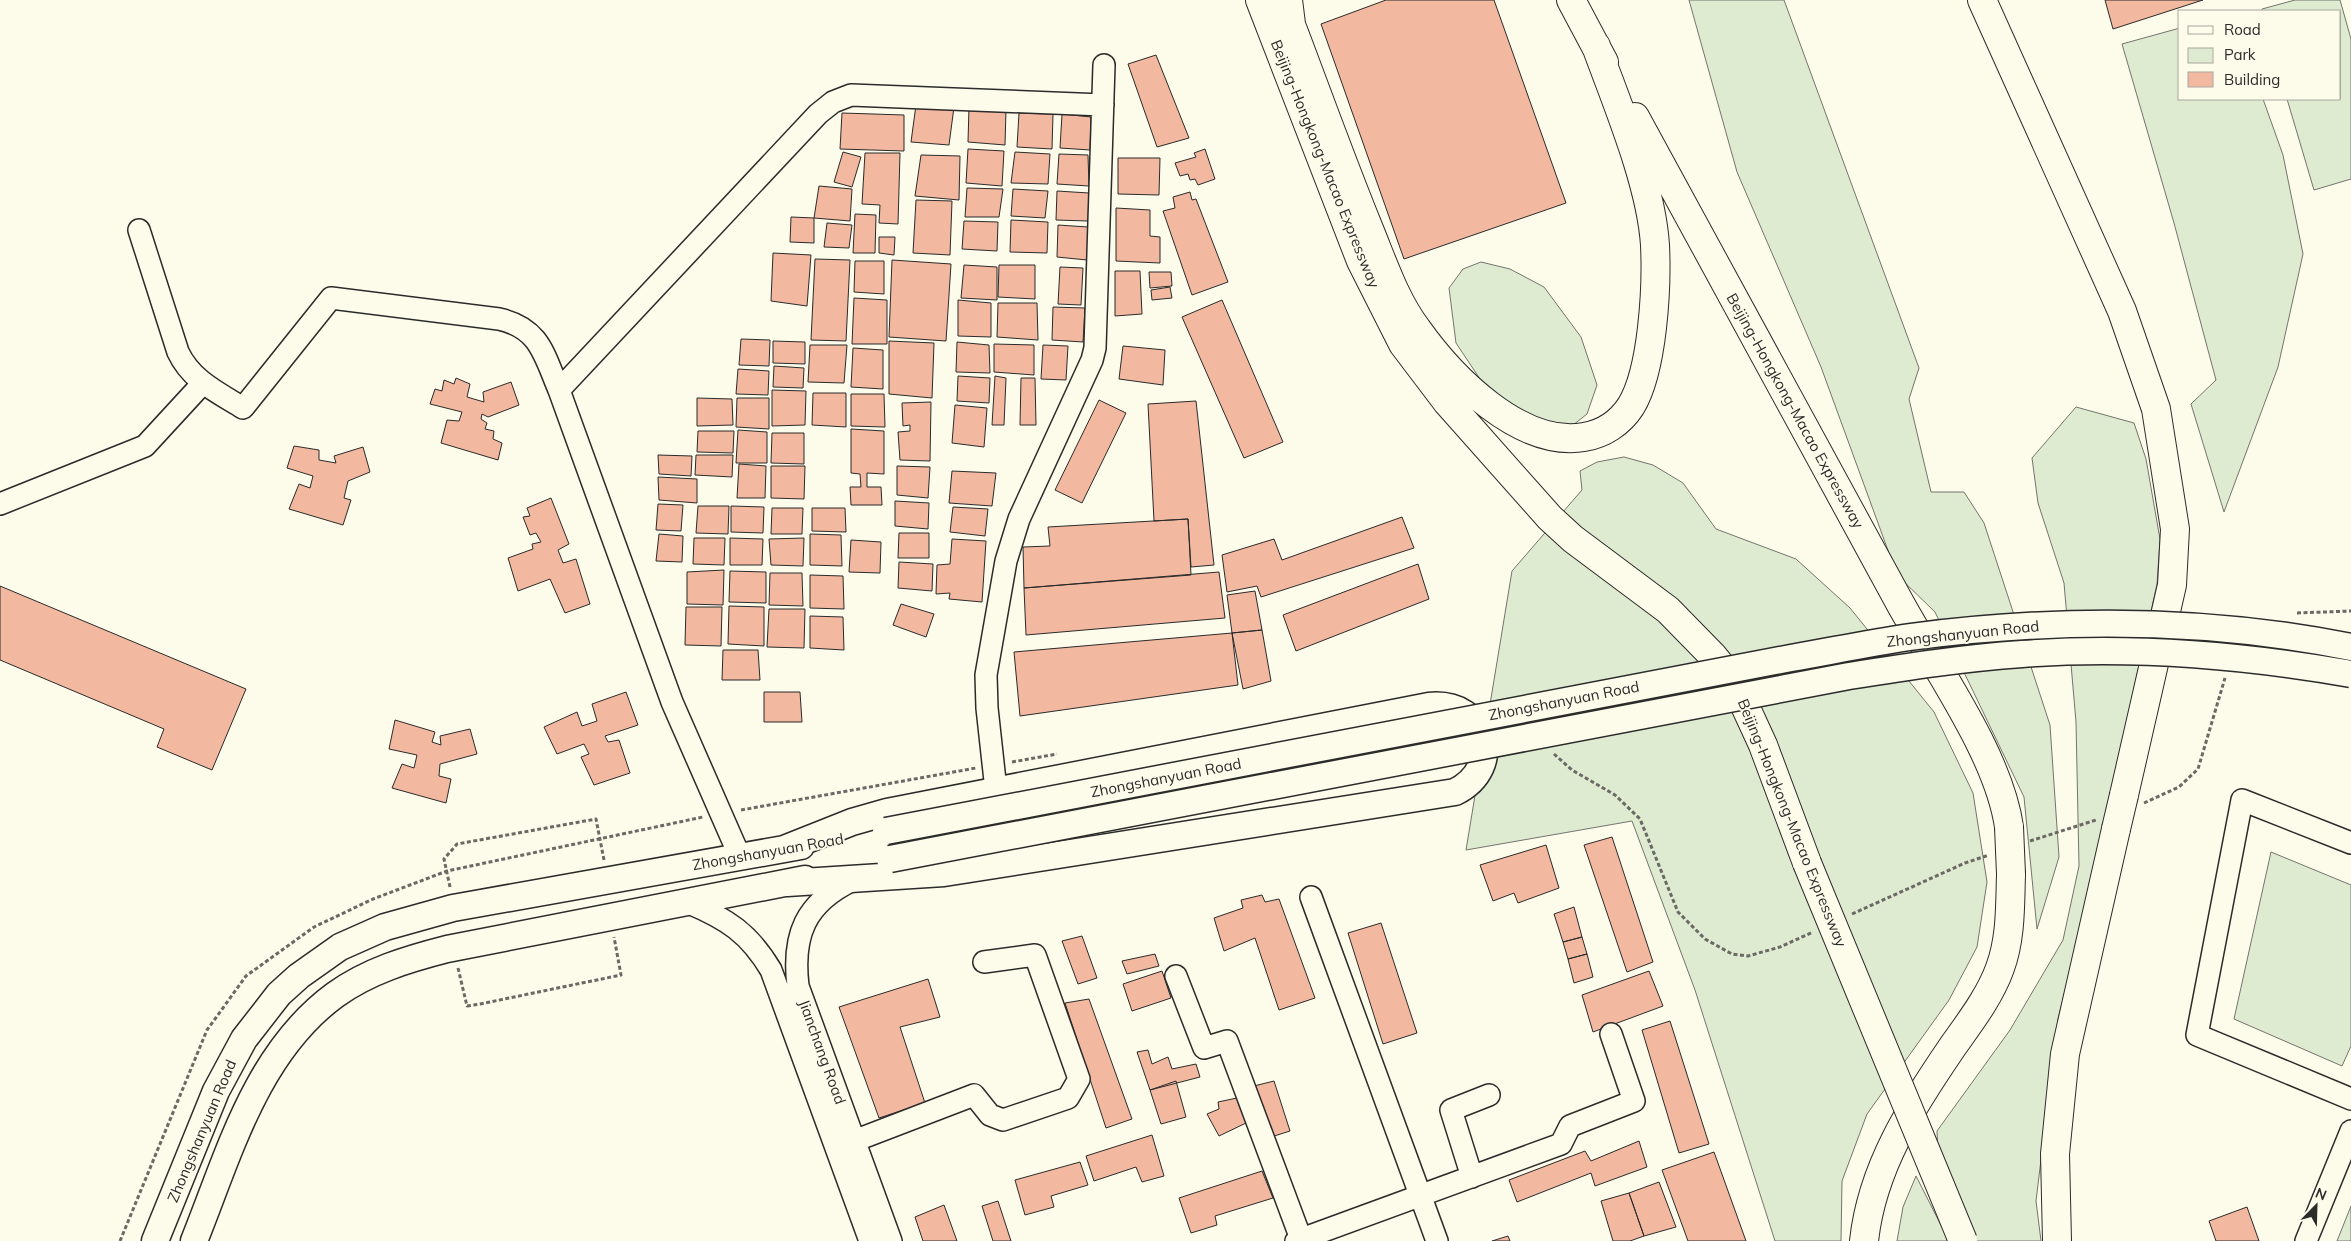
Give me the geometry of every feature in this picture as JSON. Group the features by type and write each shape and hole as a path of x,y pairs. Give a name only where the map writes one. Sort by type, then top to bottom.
{"highway":[{"name":"Beijing-Hongkong-Macao Expressway","path":"1260,0 1300,109 1361,261 1403,344 1446,402 1545,512 1573,539 1668,610 1713,656 1734,682 1763,745 1807,863 1963,1241"},
{"path":"1288,0 1293,30 1300,109"},
{"path":"1982,0 2122,311 2156,409 2175,529 2172,585 2065,1054 2056,1154 2057,1241"},
{"name":"Beijing-Hongkong-Macao Expressway","path":"1571,3 1972,730 1998,785 2009,827 2011,874 2008,942 2000,969 1987,995 1907,1115 1892,1145 1870,1202 1864,1241"},
{"path":"1293,30 1383,264 1416,328 1445,362 1491,406 1527,429 1562,438 1596,435 1611,427 1632,404 1647,354 1654,301 1655,244 1647,197 1596,46"}],"main road":[{"name":"Zhongshanyuan Road","path":"155,1241 230,1062 244,1039 279,994 320,960 361,936 409,919 453,908 886,831 1791,658 1910,638 2002,629 2124,624 2255,633 2351,647"},
{"path":"2351,642 2344,669 2351,683"},
{"name":"Zhongshanyuan Road","path":"194,1241 243,1119 268,1069 290,1038 336,995 359,980 416,957 453,948 787,883 890,859 1849,676 1963,659 2022,654 2139,651 2221,655 2351,674"},
{"path":"784,849 852,822 888,812 1440,705 1452,706 1471,718 1478,726 1485,748 1480,770 1465,787 1455,792 944,873 787,883"}],"street":[{"path":"996,790 987,708 986,675 1006,561 1019,519 1092,360 1095,348 1104,65"},
{"path":"559,390 818,114 833,102 851,94 1103,105"},
{"path":"139,230 178,352 188,370 203,383 243,408 331,298 498,319 521,326 536,340 559,390 672,702 740,857"},
{"path":"0,504 145,446 203,383"},
{"path":"2351,843 2242,800 2197,1036 2351,1099"},
{"name":"Jianchang Road","path":"854,880 833,890 817,904 804,922 798,942 796,965 798,986 891,1241"},
{"path":"1311,897 1437,1241"},
{"name":"Jianchang Road","path":"689,903 717,914 740,931 758,948 770,970 870,1241"},
{"path":"854,1141 974,1095 990,1115 1003,1120 1068,1098 1079,1079 1035,955 984,962"},
{"path":"1176,976 1204,1048 1226,1041 1298,1240 1561,1144 1570,1126 1634,1101 1612,1034"},
{"path":"1472,1177 1450,1110 1489,1095"},
{"path":"2306,1241 2351,1131"}],"path":[{"path":"453,908 444,859 457,844 596,819 608,880"},
{"path":"453,948 467,1006 480,1004 622,975 610,918"}],"green space":[{"path":"1689,0 1784,0 1919,368 1909,399 1931,492 1964,492 1984,523 2050,725 2059,857 2037,929 2024,797 1935,612 1897,575 1821,367 1737,172"},
{"path":"2295,0 2340,0 2351,39 2351,179 2314,190 2287,100 2341,100 2341,10 2262,9"},
{"path":"2178,29 2178,100 2263,100 2283,155 2303,254 2278,367 2224,512 2191,404 2216,380 2174,223 2122,44"},
{"path":"1481,262 1510,269 1544,287 1581,337 1597,385 1587,414 1573,425 1533,421 1490,394 1456,343 1449,288 1463,269"},
{"path":"2076,407 2134,423 2146,459 2160,539 2157,584 2090,888 2058,1019 2036,1201 2041,1241 1976,1241 1938,1152 1937,1131 2010,1030 2063,940 2079,866 2076,722 2064,583 2038,503 2032,458"},
{"path":"1624,457 1653,465 1683,483 1716,529 1796,559 1850,608 1934,712 1973,793 1987,882 1977,947 1949,1000 1867,1114 1842,1181 1841,1241 1775,1241 1695,990 1632,821 1466,850 1512,571 1582,490 1580,471 1597,462"},
{"path":"2271,852 2351,885 2351,1046 2342,1066 2234,1019"},
{"path":"1916,1176 1949,1241 1897,1241 1903,1207"},
{"path":"2351,1206 2351,1241 2337,1241"}],"building":[{"path":"1386,0 1494,0 1566,203 1404,259 1321,24"},
{"path":"2105,0 2203,0 2113,29"},
{"path":"1156,55 1189,138 1157,147 1128,64"},
{"path":"916,105 954,107 949,145 911,142"},
{"path":"969,107 1006,109 1005,145 968,142"},
{"path":"842,113 904,115 904,151 840,149"},
{"path":"1019,113 1053,114 1052,149 1017,147"},
{"path":"1062,114 1091,117 1090,150 1060,148"},
{"path":"968,149 1004,151 1002,186 966,183"},
{"path":"1205,149 1215,179 1198,185 1195,179 1190,180 1188,174 1180,176 1175,163 1196,157 1194,153"},
{"path":"843,152 861,157 852,187 834,182"},
{"path":"1015,152 1050,154 1048,184 1011,183"},
{"path":"865,153 900,153 898,224 879,223 880,205 862,204"},
{"path":"1059,154 1088,155 1089,186 1057,184"},
{"path":"921,155 960,156 959,200 915,196"},
{"path":"1118,158 1160,158 1159,195 1118,194"},
{"path":"819,186 852,189 850,221 814,218"},
{"path":"967,188 1003,189 999,217 965,217"},
{"path":"1013,189 1048,191 1045,218 1011,216"},
{"path":"1057,191 1089,193 1088,221 1056,220"},
{"path":"1190,192 1192,200 1196,199 1228,282 1192,295 1163,211 1175,208 1173,197"},
{"path":"916,200 952,201 950,255 913,253"},
{"path":"1116,208 1150,210 1150,236 1160,237 1160,263 1116,261"},
{"path":"855,214 876,215 875,253 853,253"},
{"path":"791,217 814,218 814,243 790,242"},
{"path":"1011,220 1048,222 1047,253 1010,252"},
{"path":"964,221 998,222 997,251 962,249"},
{"path":"827,223 852,225 849,248 824,247"},
{"path":"1058,225 1088,227 1087,260 1057,257"},
{"path":"879,237 895,237 894,255 879,253"},
{"path":"773,253 811,255 807,306 771,301"},
{"path":"815,259 850,260 846,341 811,340"},
{"path":"892,260 951,264 946,341 889,337"},
{"path":"855,261 884,261 884,294 854,292"},
{"path":"964,265 997,267 997,300 961,298"},
{"path":"999,265 1035,265 1035,299 998,297"},
{"path":"1060,267 1083,268 1081,305 1058,304"},
{"path":"1115,271 1140,271 1142,314 1115,316"},
{"path":"1149,272 1171,272 1172,286 1150,288"},
{"path":"1170,287 1172,298 1152,300 1151,290"},
{"path":"854,298 887,300 887,344 852,344"},
{"path":"958,300 991,303 991,337 958,336"},
{"path":"1222,300 1283,442 1244,458 1182,317"},
{"path":"998,303 1037,303 1038,340 997,337"},
{"path":"1053,307 1085,308 1083,342 1052,340"},
{"path":"741,339 770,340 769,366 739,365"},
{"path":"773,341 805,342 805,364 773,363"},
{"path":"889,341 934,343 932,398 889,394"},
{"path":"957,342 989,345 990,373 956,372"},
{"path":"994,344 1034,345 1034,375 994,372"},
{"path":"810,345 847,345 844,383 808,382"},
{"path":"1043,345 1068,346 1066,380 1041,379"},
{"path":"1123,346 1165,350 1163,385 1119,379"},
{"path":"853,348 883,350 883,389 851,387"},
{"path":"774,366 804,368 803,388 773,387"},
{"path":"738,369 769,371 768,395 736,394"},
{"path":"958,376 990,378 989,403 957,401"},
{"path":"995,376 1006,378 1004,425 992,425"},
{"path":"456,378 470,384 467,397 484,402 483,392 511,382 519,405 488,417 482,414 481,419 487,423 485,429 494,431 493,439 502,443 498,460 441,443 447,420 459,421 462,412 430,404 435,389 442,391 444,380 454,384"},
{"path":"1021,378 1035,378 1036,425 1020,425"},
{"path":"772,390 806,391 805,425 772,426"},
{"path":"813,393 846,393 846,427 812,425"},
{"path":"851,394 884,394 885,427 851,426"},
{"path":"697,398 732,399 733,425 697,426"},
{"path":"737,398 769,398 769,429 736,427"},
{"path":"1099,400 1126,413 1082,503 1055,490"},
{"path":"1196,401 1214,565 1191,567 1188,519 1154,521 1148,404"},
{"path":"931,402 930,461 900,460 898,432 910,431 910,425 903,426 902,403"},
{"path":"955,405 987,408 984,447 952,443"},
{"path":"851,429 884,431 884,474 867,473 867,487 881,487 882,505 851,505 850,487 861,487 860,474 851,473"},
{"path":"738,430 767,432 767,463 736,463"},
{"path":"698,431 734,431 733,453 697,452"},
{"path":"772,433 804,433 804,464 771,463"},
{"path":"294,446 319,450 319,460 336,463 334,456 363,447 370,472 348,481 344,498 351,500 343,525 289,509 299,484 310,488 313,476 287,468"},
{"path":"658,455 692,456 691,476 659,474"},
{"path":"696,455 733,455 732,477 695,475"},
{"path":"739,464 766,466 765,498 737,498"},
{"path":"771,466 805,466 804,499 771,498"},
{"path":"897,466 930,467 928,498 897,495"},
{"path":"952,471 996,473 992,506 949,503"},
{"path":"658,477 697,479 697,503 659,500"},
{"path":"551,498 569,544 558,550 563,563 576,559 590,604 565,613 550,579 518,591 508,558 533,549 532,544 541,542 536,533 530,535 523,517 530,516 527,508"},
{"path":"895,501 929,503 928,529 895,526"},
{"path":"658,504 683,505 681,531 656,530"},
{"path":"698,506 729,506 728,534 696,533"},
{"path":"731,506 764,507 763,533 731,532"},
{"path":"953,507 988,509 985,536 950,532"},
{"path":"772,508 803,508 802,534 771,534"},
{"path":"812,508 845,508 846,532 812,531"},
{"path":"1402,517 1414,548 1261,597 1257,586 1227,592 1222,555 1274,539 1282,560"},
{"path":"1188,519 1191,575 1024,588 1023,547 1050,546 1048,527"},
{"path":"899,533 929,533 929,558 898,558"},
{"path":"659,534 683,536 682,562 656,561"},
{"path":"810,534 841,535 842,566 810,565"},
{"path":"694,538 725,538 724,565 693,564"},
{"path":"730,538 763,539 762,565 730,565"},
{"path":"804,538 803,566 771,565 769,539"},
{"path":"952,539 986,541 982,602 949,599 950,593 936,594 937,565 950,564"},
{"path":"851,540 881,542 880,573 849,572"},
{"path":"899,562 933,564 932,591 898,588"},
{"path":"1418,564 1429,599 1296,651 1283,615"},
{"path":"724,570 723,605 687,604 687,572"},
{"path":"730,571 766,572 766,603 729,602"},
{"path":"1219,572 1225,618 1026,635 1024,588"},
{"path":"770,573 802,573 803,606 769,605"},
{"path":"810,575 843,576 844,609 810,608"},
{"path":"0,586 246,689 212,770 157,747 164,729 0,660"},
{"path":"1255,591 1262,630 1232,633 1227,595"},
{"path":"901,604 934,614 926,637 893,625"},
{"path":"729,606 764,607 764,646 728,644"},
{"path":"686,607 722,607 721,646 685,645"},
{"path":"769,609 805,609 804,648 767,647"},
{"path":"810,616 843,617 844,650 810,648"},
{"path":"1262,630 1271,681 1243,689 1232,633"},
{"path":"1232,633 1238,685 1020,716 1014,652"},
{"path":"723,650 758,650 760,680 722,680"},
{"path":"626,692 638,725 605,736 608,742 619,740 630,773 594,785 581,757 589,754 584,744 557,754 544,727 577,712 582,726 597,721 592,704"},
{"path":"764,692 800,692 802,722 764,722"},
{"path":"395,720 435,732 432,742 441,745 440,736 470,729 477,754 440,764 439,776 451,779 446,803 392,788 402,764 414,768 417,755 389,749"},
{"path":"1612,837 1653,962 1627,972 1584,845"},
{"path":"1546,845 1559,888 1518,903 1514,893 1493,901 1480,865"},
{"path":"1262,895 1265,902 1279,899 1315,998 1279,1010 1255,938 1224,951 1214,918 1243,908 1241,900"},
{"path":"1574,907 1582,937 1563,942 1554,914"},
{"path":"1381,923 1417,1033 1383,1044 1348,933"},
{"path":"1082,936 1097,978 1078,984 1062,941"},
{"path":"1582,937 1587,954 1568,959 1563,942"},
{"path":"1155,954 1159,966 1127,974 1122,961"},
{"path":"1587,954 1593,977 1574,983 1568,959"},
{"path":"1162,971 1171,998 1132,1011 1123,984"},
{"path":"1649,971 1663,1006 1593,1032 1582,995"},
{"path":"928,979 940,1017 900,1027 925,1103 879,1118 839,1007"},
{"path":"1089,999 1132,1119 1106,1128 1065,1003"},
{"path":"1670,1021 1709,1144 1679,1153 1642,1030"},
{"path":"1148,1050 1152,1064 1168,1057 1172,1069 1196,1064 1200,1077 1150,1090 1137,1052"},
{"path":"1176,1081 1186,1117 1161,1124 1150,1090"},
{"path":"1274,1081 1290,1131 1271,1137 1254,1086"},
{"path":"1237,1098 1246,1123 1219,1136 1207,1114 1219,1109 1218,1102"},
{"path":"1152,1135 1164,1176 1142,1182 1136,1167 1094,1181 1086,1156"},
{"path":"1639,1141 1647,1167 1595,1186 1591,1173 1517,1202 1509,1180 1585,1151 1591,1161"},
{"path":"1714,1152 1746,1241 1688,1241 1662,1170"},
{"path":"1080,1162 1088,1185 1051,1196 1054,1207 1025,1215 1015,1180"},
{"path":"1262,1171 1273,1198 1215,1216 1217,1225 1191,1233 1179,1198"},
{"path":"1659,1182 1676,1227 1644,1236 1629,1193"},
{"path":"1629,1193 1644,1236 1630,1241 1613,1241 1601,1201"},
{"path":"998,1201 1011,1241 993,1241 982,1206"},
{"path":"944,1205 957,1241 923,1241 915,1217"},
{"path":"2247,1207 2259,1241 2216,1241 2209,1221"},
{"path":"1508,1236 1510,1241 1492,1241"}]}
